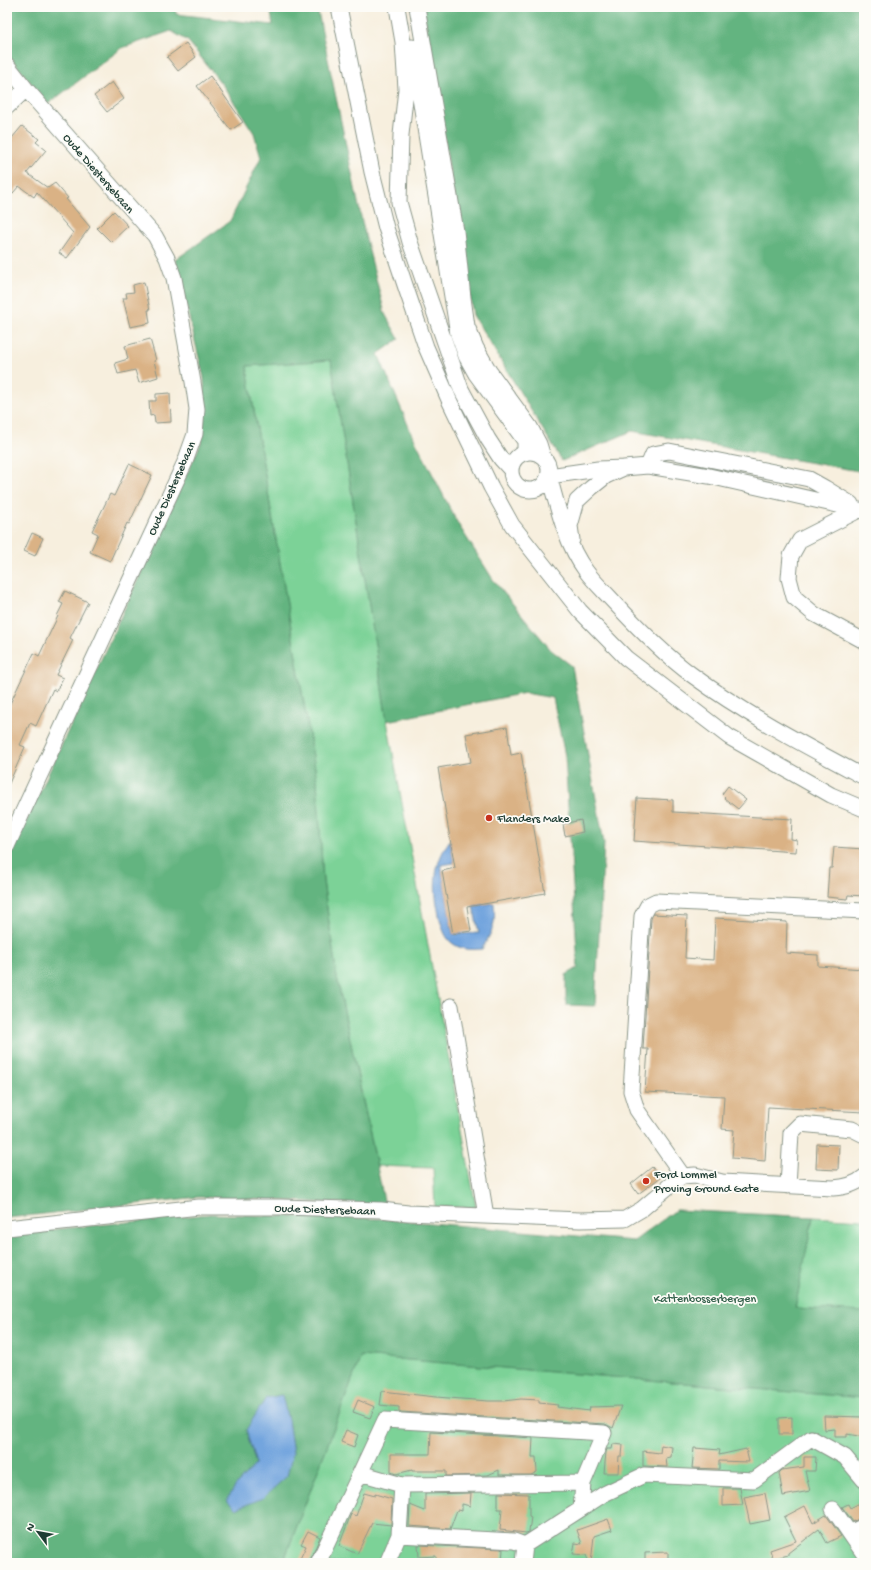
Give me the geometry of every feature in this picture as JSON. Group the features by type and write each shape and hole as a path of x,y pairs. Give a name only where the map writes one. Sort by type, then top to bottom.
{"street":[{"path":"339,7 372,172 386,228 426,348 491,487 512,525 580,611 626,658 729,737 831,795 864,809"},
{"path":"397,7 403,42 406,89 400,150 399,202 410,242 462,389 488,439 501,459 512,470"},
{"path":"406,7 458,334 466,356 476,374 525,441 525,453"},
{"path":"417,7 456,231 467,326 482,360 530,427 540,444 543,457 549,466 549,476 561,522 573,549 586,571 632,622 663,651 692,675 728,700 803,744 864,777"},
{"name":"Oude Diestersebaan","path":"7,65 26,89 155,236 167,258 174,278 197,409 195,434 185,462 7,846"},
{"path":"7,107 26,89"},
{"path":"543,457 538,454 525,453 516,459 512,470 512,476 519,486 530,490 542,486 549,476 598,469 648,466 709,476 862,513"},
{"path":"573,549 570,526 577,501 606,476 624,468"},
{"path":"862,513 800,540 791,556 790,578 794,597 814,614 864,641"},
{"path":"864,911 656,901 648,906 642,916 631,1091 637,1110 676,1163 683,1176 696,1175 722,1182 788,1186 843,1187 853,1184 864,1177"},
{"path":"451,1006 486,1216"},
{"path":"788,1186 791,1133 800,1124 852,1128 864,1135"},
{"name":"Oude Diestersebaan","path":"7,1228 198,1207 281,1207 599,1220 625,1219 642,1209 683,1176"},
{"path":"318,1563 385,1420 604,1433 583,1483 581,1510"},
{"path":"525,1545 604,1494 644,1475 754,1480 811,1438 845,1457 864,1480"},
{"path":"360,1473 402,1485 583,1483"},
{"path":"387,1563 399,1535 402,1485"},
{"path":"833,1508 864,1554"},
{"path":"850,1533 864,1526"},
{"path":"399,1535 514,1541 525,1545"},
{"path":"523,1563 525,1545"}],"green space":[{"path":"7,7 175,7 176,14 273,25 270,7 317,7 364,231 385,314 399,339 378,354 411,432 458,524 494,581 551,650 572,666 604,843 595,1006 566,1005 566,975 578,968 565,756 553,698 525,693 387,721 331,360 247,366 317,780 323,881 337,978 385,1205 199,1197 7,1218 7,863 201,443 205,412 204,378 175,260 230,221 261,157 254,133 224,87 188,41 171,31 122,48 48,104 7,54"},
{"path":"423,7 864,7 864,472 632,431 562,461 473,315"},
{"path":"331,360 387,721 476,1207 435,1207 433,1168 377,1166 337,978 323,881 317,780 247,366"},
{"name":"Kattenbosserbergen","path":"676,1210 813,1217 795,1308 864,1312 864,1398 361,1356 283,1563 7,1563 7,1234 210,1214 385,1219 634,1241","holes":["281,1395 288,1420 293,1453 236,1485 256,1464 246,1430"]},
{"path":"813,1217 864,1220 864,1312 795,1308"},
{"path":"361,1356 864,1398 864,1563 283,1563"}],"water":[{"path":"450,840 454,863 441,865 453,934 479,933 473,906 494,903 495,917 493,927 482,949 466,949 459,947 447,938 444,932 435,888 437,868 444,849"},
{"path":"282,1395 288,1420 293,1453 287,1476 263,1498 236,1509 227,1500 236,1485 256,1464 246,1430 266,1398"}],"building":[{"path":"186,43 196,57 178,71 167,57"},
{"path":"210,76 243,122 231,130 197,86"},
{"path":"112,82 124,99 107,112 94,96"},
{"path":"22,126 39,139 36,142 46,150 27,173 48,188 55,183 68,198 66,199 90,227 67,258 59,253 73,233 37,192 34,197 19,186 7,200 7,144"},
{"path":"114,211 128,226 111,242 97,228"},
{"path":"144,282 150,310 148,310 150,323 130,327 123,298 127,298 126,293 134,292 133,285"},
{"path":"150,339 156,360 154,361 158,377 139,383 135,370 118,374 115,363 128,359 125,346"},
{"path":"170,393 171,422 155,423 154,415 150,416 149,401 156,401 156,394"},
{"path":"129,464 152,475 129,524 127,523 110,561 90,552 98,534 92,531 110,494 114,496"},
{"path":"32,533 43,538 35,556 24,551"},
{"path":"65,591 88,602 70,638 73,640 56,675 63,678 56,691 53,689 36,726 30,723 20,745 25,747 7,788 7,710 34,653 39,656 63,604 59,602"},
{"name":"Flanders Make","path":"507,727 511,755 521,753 545,893 467,907 471,931 453,934 442,871 455,868 438,768 471,762 466,734"},
{"path":"728,786 746,800 738,809 724,798 725,797 722,794"},
{"path":"637,798 673,800 673,812 792,819 791,839 797,840 796,852 634,841"},
{"path":"581,820 583,832 565,836 563,824"},
{"path":"834,847 864,849 864,896 848,895 847,899 827,897 829,868 832,868"},
{"path":"653,914 687,916 685,958 713,960 715,918 787,922 786,953 818,955 818,966 864,969 864,1112 768,1107 765,1161 732,1158 734,1130 722,1129 724,1096 645,1092 648,1049 643,1049 651,919"},
{"path":"817,1144 839,1145 838,1170 816,1169"},
{"name":"Ford Lommel Proving Ground Gate","path":"652,1167 661,1177 638,1194 631,1184"},
{"path":"382,1391 488,1401 521,1399 539,1400 539,1403 558,1405 557,1407 589,1411 590,1407 621,1406 613,1428 605,1424 399,1412 399,1407 380,1405"},
{"path":"358,1400 375,1407 370,1418 353,1412"},
{"path":"824,1416 864,1417 864,1437 847,1434 847,1437 835,1437 835,1429 825,1430"},
{"path":"792,1417 792,1434 779,1434 779,1418"},
{"path":"346,1430 358,1435 354,1447 341,1442"},
{"path":"431,1432 533,1438 532,1457 536,1457 537,1472 531,1475 499,1475 499,1470 488,1475 446,1476 446,1471 412,1470 396,1474 391,1472 391,1454 430,1454"},
{"path":"613,1444 623,1445 622,1456 619,1456 618,1473 604,1473 606,1452 607,1449 612,1449"},
{"path":"661,1445 672,1447 671,1457 666,1458 667,1467 643,1466 643,1451 660,1453"},
{"path":"694,1448 720,1450 719,1455 746,1449 749,1462 719,1461 719,1469 692,1468"},
{"path":"804,1457 816,1457 815,1471 805,1471 810,1491 783,1496 779,1473 782,1470 804,1467"},
{"path":"723,1488 740,1488 743,1505 723,1506"},
{"path":"364,1493 375,1496 375,1494 392,1499 391,1525 372,1523 357,1554 339,1546 351,1514 356,1516"},
{"path":"471,1493 470,1506 462,1504 462,1511 457,1510 450,1529 409,1526 410,1505 425,1511 425,1494"},
{"path":"498,1493 529,1494 529,1516 531,1517 529,1532 526,1533 500,1530 502,1509 498,1509"},
{"path":"765,1493 770,1520 750,1524 744,1497"},
{"path":"864,1501 864,1516 853,1522 842,1507 848,1504 850,1508"},
{"path":"805,1506 813,1523 826,1515 841,1536 827,1543 819,1529 788,1553 788,1555 773,1559 770,1550 796,1541 784,1517"},
{"path":"608,1519 612,1530 594,1536 591,1563 589,1563 586,1555 573,1554 575,1543 582,1544 577,1530"},
{"path":"308,1531 320,1537 309,1563 298,1563 306,1546 301,1544"},
{"path":"418,1545 503,1549 502,1563 436,1563 436,1556 419,1557"},
{"path":"668,1552 668,1563 645,1563 645,1553"}],"place":[{"name":"Flanders Make","path":"489,818"},
{"name":"Ford Lommel Proving Ground Gate","path":"646,1181"}]}
